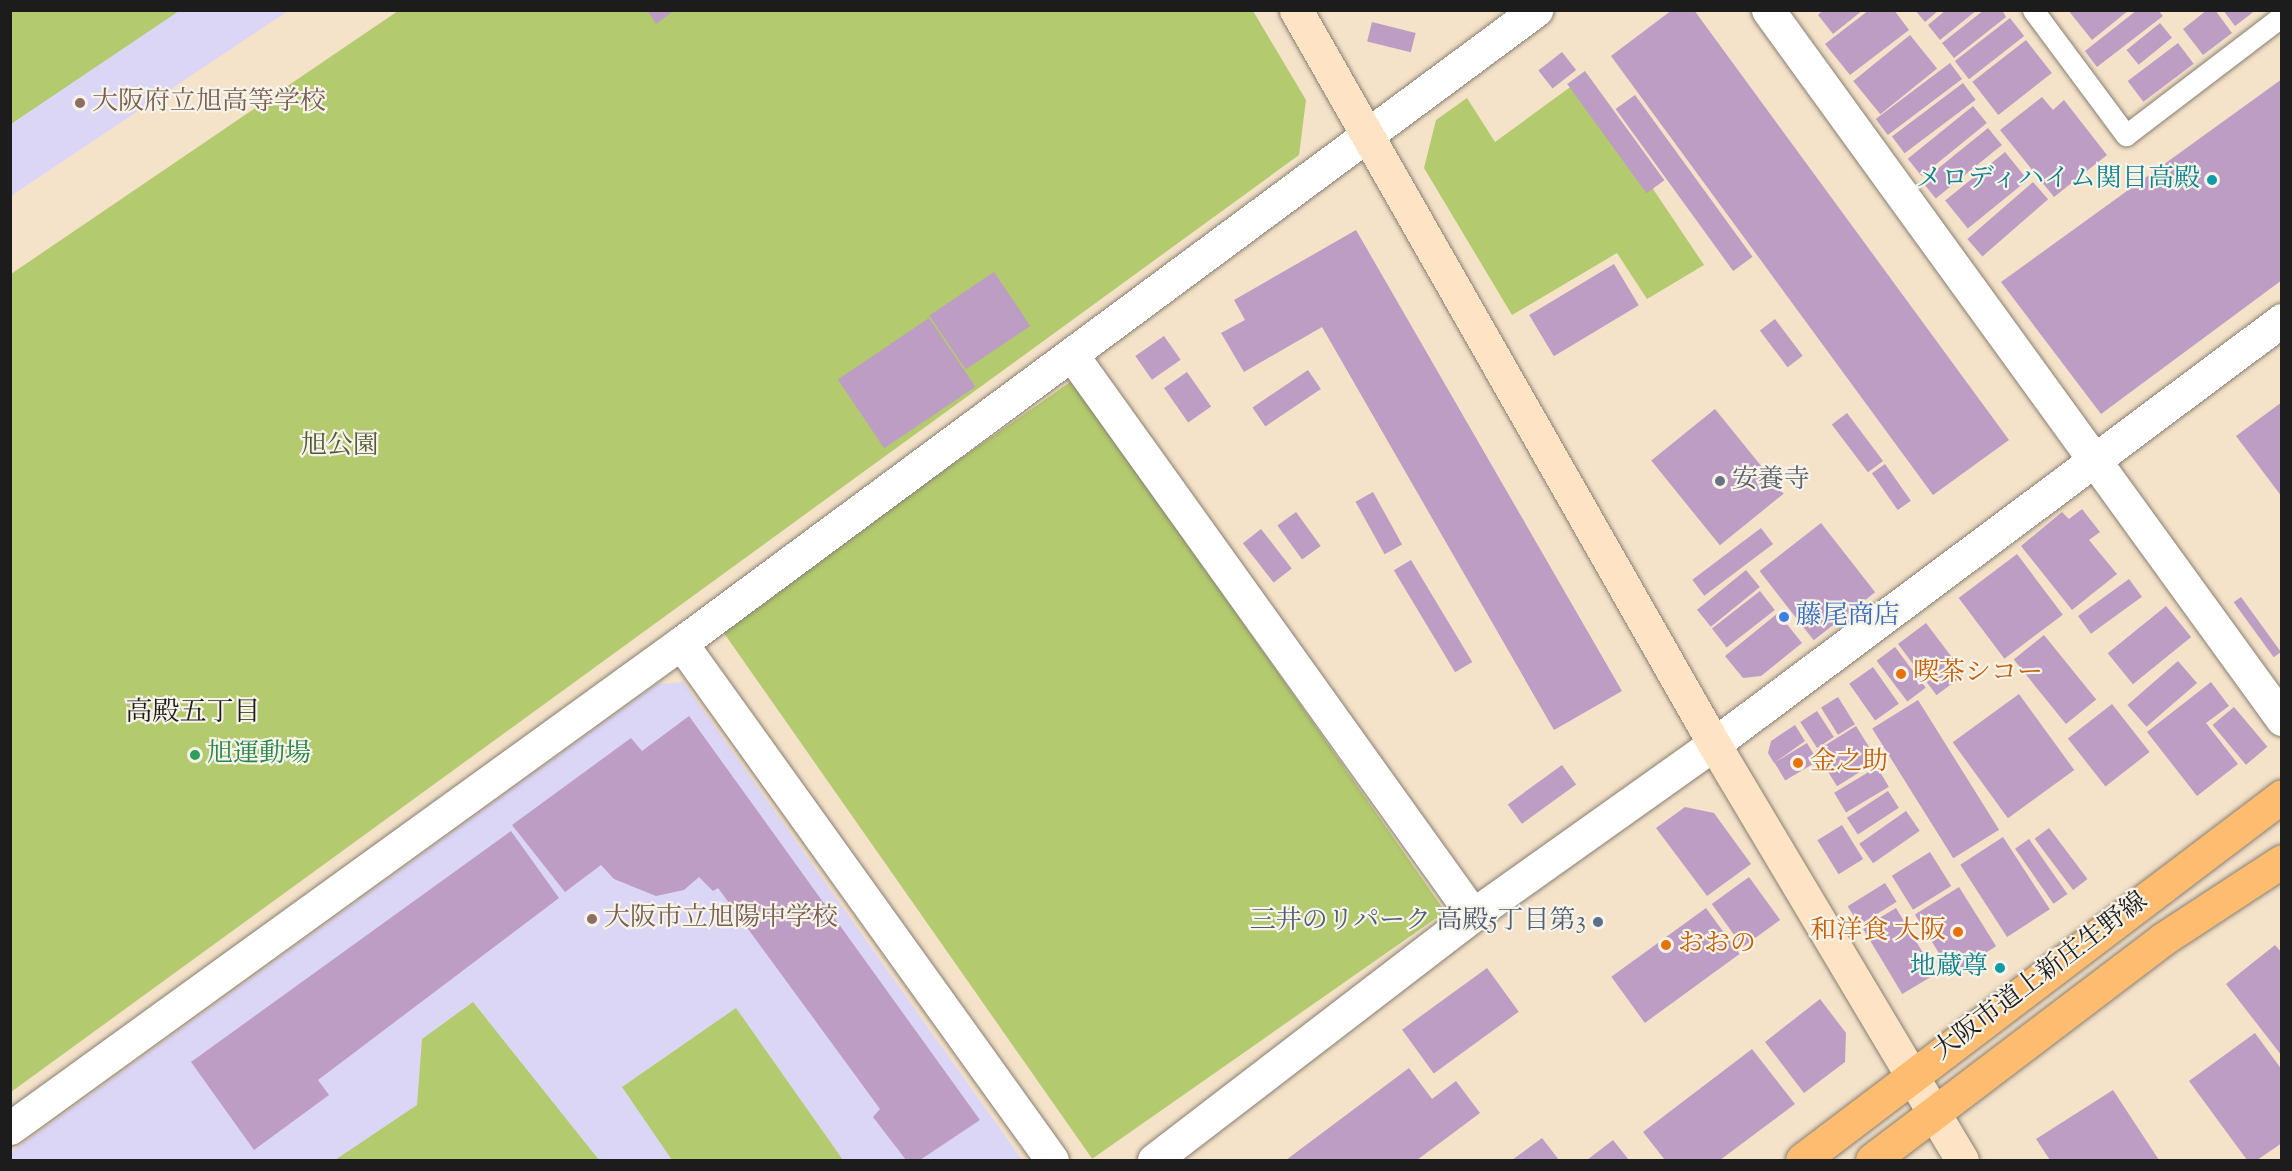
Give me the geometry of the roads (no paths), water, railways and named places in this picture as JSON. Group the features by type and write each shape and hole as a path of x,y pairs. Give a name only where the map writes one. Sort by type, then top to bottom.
{"main road":[{"name":"大阪市道上新庄生野線","path":"1802,1161 1912,1074 2282,796"},
{"name":"大阪市道上新庄生野線","path":"1872,1161 2163,939 2282,861"}],"street":[{"path":"1296,10 1714,744 1935,1112 1962,1161"},
{"path":"10,1128 681,643 1536,10"},
{"path":"1768,10 2092,464 2282,719"},
{"path":"1154,1161 1473,915 1714,744 2282,320"},
{"path":"1072,355 1473,915"},
{"path":"681,643 1052,1161"}],"lane":[{"path":"2033,10 2126,135 2282,16"}],"place":[{"name":"大阪府立旭高等学校","path":"80,103"},
{"name":"メロディハイム関目高殿","path":"2212,180"},
{"name":"安養寺","path":"1720,481"},
{"name":"藤尾商店","path":"1784,617"},
{"name":"喫茶シコー","path":"1901,674"},
{"name":"旭運動場","path":"195,755"},
{"name":"金之助","path":"1798,763"},
{"name":"大阪市立旭陽中学校","path":"592,919"},
{"name":"三井のリパーク 高殿5丁目第3","path":"1598,922"},
{"name":"和洋食 大阪","path":"1958,932"},
{"name":"おおの","path":"1666,945"},
{"name":"地蔵尊","path":"2000,968"}],"district":[{"name":"高殿五丁目","path":"193,714"}],"park label":[{"name":"旭公園","path":"340,447"}]}
